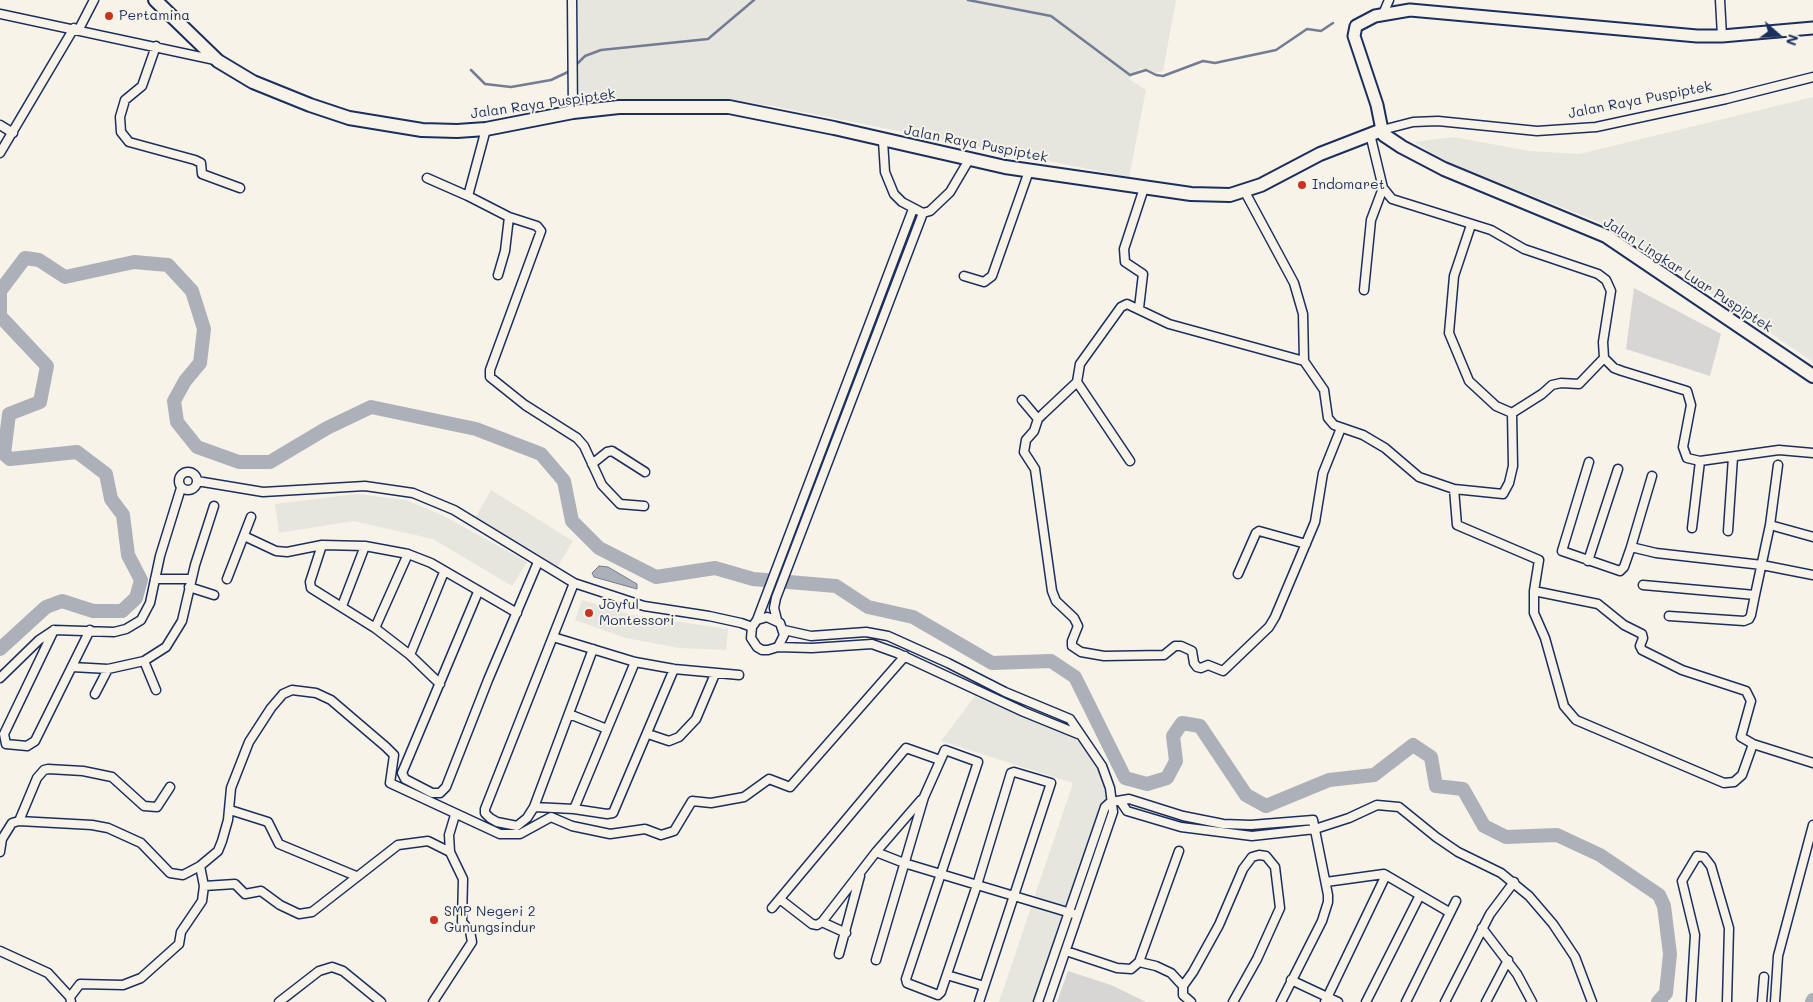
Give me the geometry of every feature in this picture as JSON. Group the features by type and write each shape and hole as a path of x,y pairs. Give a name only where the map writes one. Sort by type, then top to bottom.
{"main road":[{"name":"Jalan Raya Puspiptek","path":"155,0 218,60 253,82 270,90 350,118 422,130 457,131 486,129 572,112 629,107 729,107 1029,171 1191,194 1230,195 1245,192 1320,154 1376,132"},
{"name":"Jalan Lingkar Luar Puspiptek","path":"1376,132 1444,169 1606,236 1813,376"}],"street":[{"path":"0,153 94,0"},
{"path":"572,0 572,112"},
{"path":"1383,14 1389,0"},
{"path":"1720,0 1722,36"},
{"path":"1364,290 1371,220 1383,188 1376,132 1377,104 1354,34 1356,26 1374,16 1410,10 1722,36 1813,28"},
{"path":"0,14 77,28 218,60"},
{"path":"156,46 142,86 126,100 120,117 121,132 129,142 199,162 202,174 240,188"},
{"name":"Jalan Raya Puspiptek","path":"1376,132 1413,122 1438,121 1537,131 1596,127 1726,99 1813,77"},
{"path":"0,125 13,133"},
{"path":"468,196 486,129"},
{"path":"883,141 883,161 889,184 902,202 923,213 930,211 950,192 970,158"},
{"path":"964,276 984,282 992,276 1029,171"},
{"path":"427,178 509,217 537,226 541,233 490,370 490,377 525,405 572,434 584,446 602,485 620,504 644,506"},
{"path":"1138,308 1143,274 1125,262 1124,249 1144,188"},
{"path":"1383,188 1392,199 1398,202 1497,232 1524,249 1601,276 1610,291 1604,358 1579,384 1561,383 1552,385 1542,394 1512,413"},
{"path":"1245,192 1287,266 1301,301 1304,360 1324,390 1328,418 1334,425 1363,435 1385,448 1420,477 1454,490 1494,494 1504,492 1512,466 1512,413"},
{"path":"913,209 767,594 752,628 751,638 758,647 768,650 778,647 812,648 872,644 905,656 1024,712 1078,734"},
{"path":"778,647 783,639 784,630 777,620 774,608 776,598 923,213"},
{"path":"498,275 505,251 509,217"},
{"path":"1471,224 1454,276 1449,333 1470,381 1496,406 1512,413"},
{"path":"1304,360 1169,324 1127,304 1121,307 1080,364 1077,382 1038,419 1034,431 1026,440 1024,452 1035,469 1052,591 1056,601 1078,626 1071,643 1077,650 1104,656 1164,655 1175,646 1181,646 1192,651 1194,663 1197,667 1201,668 1208,665 1225,671 1235,658 1269,626 1306,544 1317,511 1323,473 1341,428"},
{"path":"1604,358 1614,368 1687,391 1691,405 1684,452 1689,460 1700,462 1769,450 1813,453"},
{"path":"1077,382 1130,461"},
{"path":"1022,400 1038,419"},
{"path":"592,464 607,452 612,451 645,472"},
{"path":"1728,531 1733,457"},
{"path":"1589,462 1562,551 1588,561 1622,570 1631,547 1652,476"},
{"path":"1692,528 1700,462"},
{"path":"1669,616 1744,621 1751,615 1770,525 1778,465"},
{"path":"1588,561 1618,469"},
{"path":"0,678 40,640 54,630 114,632 126,629 141,620 150,603 181,488 179,478 186,472 195,475 198,481"},
{"path":"181,488 190,490 195,487 198,481"},
{"path":"198,481 263,492 365,486 413,493 454,510 574,583 644,606 709,616 741,623 752,628"},
{"path":"1454,490 1457,524 1539,560 1534,591 1534,613 1545,638 1564,706 1576,720 1724,783 1734,782 1742,775 1753,744"},
{"path":"72,667 108,668 144,661 166,647 179,630 188,603 190,583 214,506"},
{"path":"227,579 250,517"},
{"path":"1770,525 1813,537"},
{"path":"1238,574 1256,533 1259,531 1306,544"},
{"path":"244,536 276,551 287,552 322,545 365,546 408,554 431,563 517,613"},
{"path":"322,545 310,586 376,628 410,655 440,684"},
{"path":"342,606 365,546"},
{"path":"1631,547 1656,553 1762,565 1813,574"},
{"path":"376,628 408,554"},
{"path":"478,592 402,773 405,778 435,794 442,792 446,787 538,562"},
{"path":"410,655 444,572"},
{"path":"155,579 190,583 214,595"},
{"path":"574,583 485,811 487,816 497,822 516,826 528,818 534,807 593,649"},
{"path":"1643,585 1755,596"},
{"path":"1534,591 1598,604 1624,625 1642,634 1643,638 1640,646 1642,650 1682,670 1746,691 1751,701 1741,737 1753,744 1813,763"},
{"path":"757,620 767,617 777,620"},
{"path":"54,630 4,734 5,743 26,746 33,743 90,630"},
{"path":"784,630 811,636 866,632 888,636 1070,719 1078,734 1102,766 1113,800 1113,812 1049,999 1042,993"},
{"path":"553,637 635,662 674,669 739,675"},
{"path":"0,852 1,838 12,823 19,821 108,828 141,842 165,869 175,875 183,874 200,866 218,851 230,810 231,788 249,742 271,708 283,694 292,690 316,693 341,707 394,755 390,783 455,815 500,834 520,834 551,817 572,826 610,834 645,829 661,835 674,831 692,801 711,803 744,797 769,779 790,787 905,656"},
{"path":"144,661 156,690"},
{"path":"574,809 635,662"},
{"path":"95,694 108,668"},
{"path":"534,807 613,813 674,669"},
{"path":"648,734 669,741 679,737 696,719 715,674"},
{"path":"1024,712 1027,700"},
{"path":"568,714 607,729"},
{"path":"772,908 781,900 906,748 940,760"},
{"path":"876,960 924,797 946,750 978,762 906,981 939,995 977,885 1012,773 1042,780 1051,785 1015,897 978,1002"},
{"path":"19,821 37,778 44,770 48,769 83,771 112,777 144,806 157,807 170,787"},
{"path":"781,900 812,924 817,925 822,922 861,874 876,852 924,797"},
{"path":"1113,800 1121,802 1129,799 1183,816 1236,825 1314,820 1328,902 1324,916 1281,1002"},
{"path":"1038,1002 1105,807 1113,800"},
{"path":"1121,802 1127,811 1181,827 1252,836 1315,829 1348,818 1377,805 1399,807 1458,852 1501,873 1514,882 1541,909 1560,933 1574,957 1592,1002"},
{"path":"230,810 268,822 279,844 356,876"},
{"path":"433,1002 472,942 470,932 462,922 463,880 450,852 449,835 455,815"},
{"path":"1181,827 1183,816"},
{"path":"1775,1002 1778,956 1813,825"},
{"path":"204,886 235,884 245,894 261,891 280,905 299,914 312,912 398,845 428,841 450,852"},
{"path":"1066,951 1116,968 1131,969 1139,962 1180,851"},
{"path":"876,852 904,863 1078,916"},
{"path":"1182,986 1193,972 1219,925 1243,869 1252,857 1266,856 1274,867 1280,908 1257,959 1233,1002"},
{"path":"1691,1002 1695,934 1682,881 1697,856 1704,857 1711,866 1729,928 1727,1002"},
{"path":"0,950 48,973 70,999 80,984 123,985 141,978 179,944 181,932 202,901 204,886 200,866"},
{"path":"1326,882 1379,873 1386,875 1449,912"},
{"path":"839,954 861,874"},
{"path":"1327,999 1386,875"},
{"path":"1445,1002 1482,928 1514,882"},
{"path":"1366,1002 1420,895"},
{"path":"1406,1002 1456,901"},
{"path":"822,922 846,933"},
{"path":"1482,928 1508,960 1531,998 1525,1002"},
{"path":"1486,1002 1508,960"},
{"path":"1139,962 1156,966 1171,973 1182,986 1183,995 1191,1002"},
{"path":"279,1002 319,971 332,967 343,971 382,1002"},
{"path":"947,975 984,986"},
{"path":"1762,1002 1764,977"},
{"path":"1291,980 1327,999 1338,1002"}],"shaded area":[{"path":"577,0 1176,0 1163,71 1154,73 1141,68 1129,79 1146,90 1129,177 773,106 720,99 579,101"},
{"path":"1813,97 1813,362 1619,230 1442,160 1415,142 1454,137 1529,151 1580,154"},
{"path":"1634,288 1721,334 1710,376 1626,349"},
{"path":"491,490 573,541 558,566 475,518"},
{"path":"357,494 406,500 444,516 527,562 512,586 433,539 353,521 279,533 275,504"},
{"path":"599,566 608,567 637,584 637,589 594,577 592,573"},
{"path":"582,600 632,615 728,629 726,650 679,648 626,638 575,620"},
{"path":"975,696 1076,736 1100,770 1109,794 1041,1002 999,1002 1073,783 941,741"},
{"path":"1068,971 1111,985 1146,1002 1057,1002"}],"waterway":[{"path":"574,67 585,56 601,50 708,39 754,0"},
{"path":"968,0 1051,16 1130,75 1146,70 1163,76 1203,61 1215,63 1276,50 1307,29 1321,31 1333,23"},
{"path":"471,70 485,84 511,87 551,80 570,71"},
{"path":"0,649 46,607 62,601 93,611 122,611 136,598 141,580 128,555 123,515 111,499 106,474 77,452 10,459 4,454 9,414 40,402 47,366 0,316 0,291 25,258 39,260 65,277 134,262 168,265 192,291 204,329 200,363 185,381 174,401 177,422 197,447 239,462 270,462 327,428 371,407 476,429 541,454 564,481 572,521 599,548 656,577 715,568 753,579 836,586 868,607 913,617 992,663 1051,661 1075,677 1125,778 1147,784 1167,778 1176,761 1173,736 1182,723 1200,726 1246,795 1266,806 1329,780 1374,775 1413,745 1431,757 1436,786 1463,789 1484,826 1506,837 1557,835 1600,855 1659,895 1664,906 1670,954 1666,993 1658,1002"}],"place":[{"name":"Pertamina","path":"109,16"},
{"name":"Indomaret","path":"1302,185"},
{"name":"Joyful Montessori","path":"589,613"},
{"name":"SMP Negeri 2 Gunungsindur","path":"434,920"}]}
